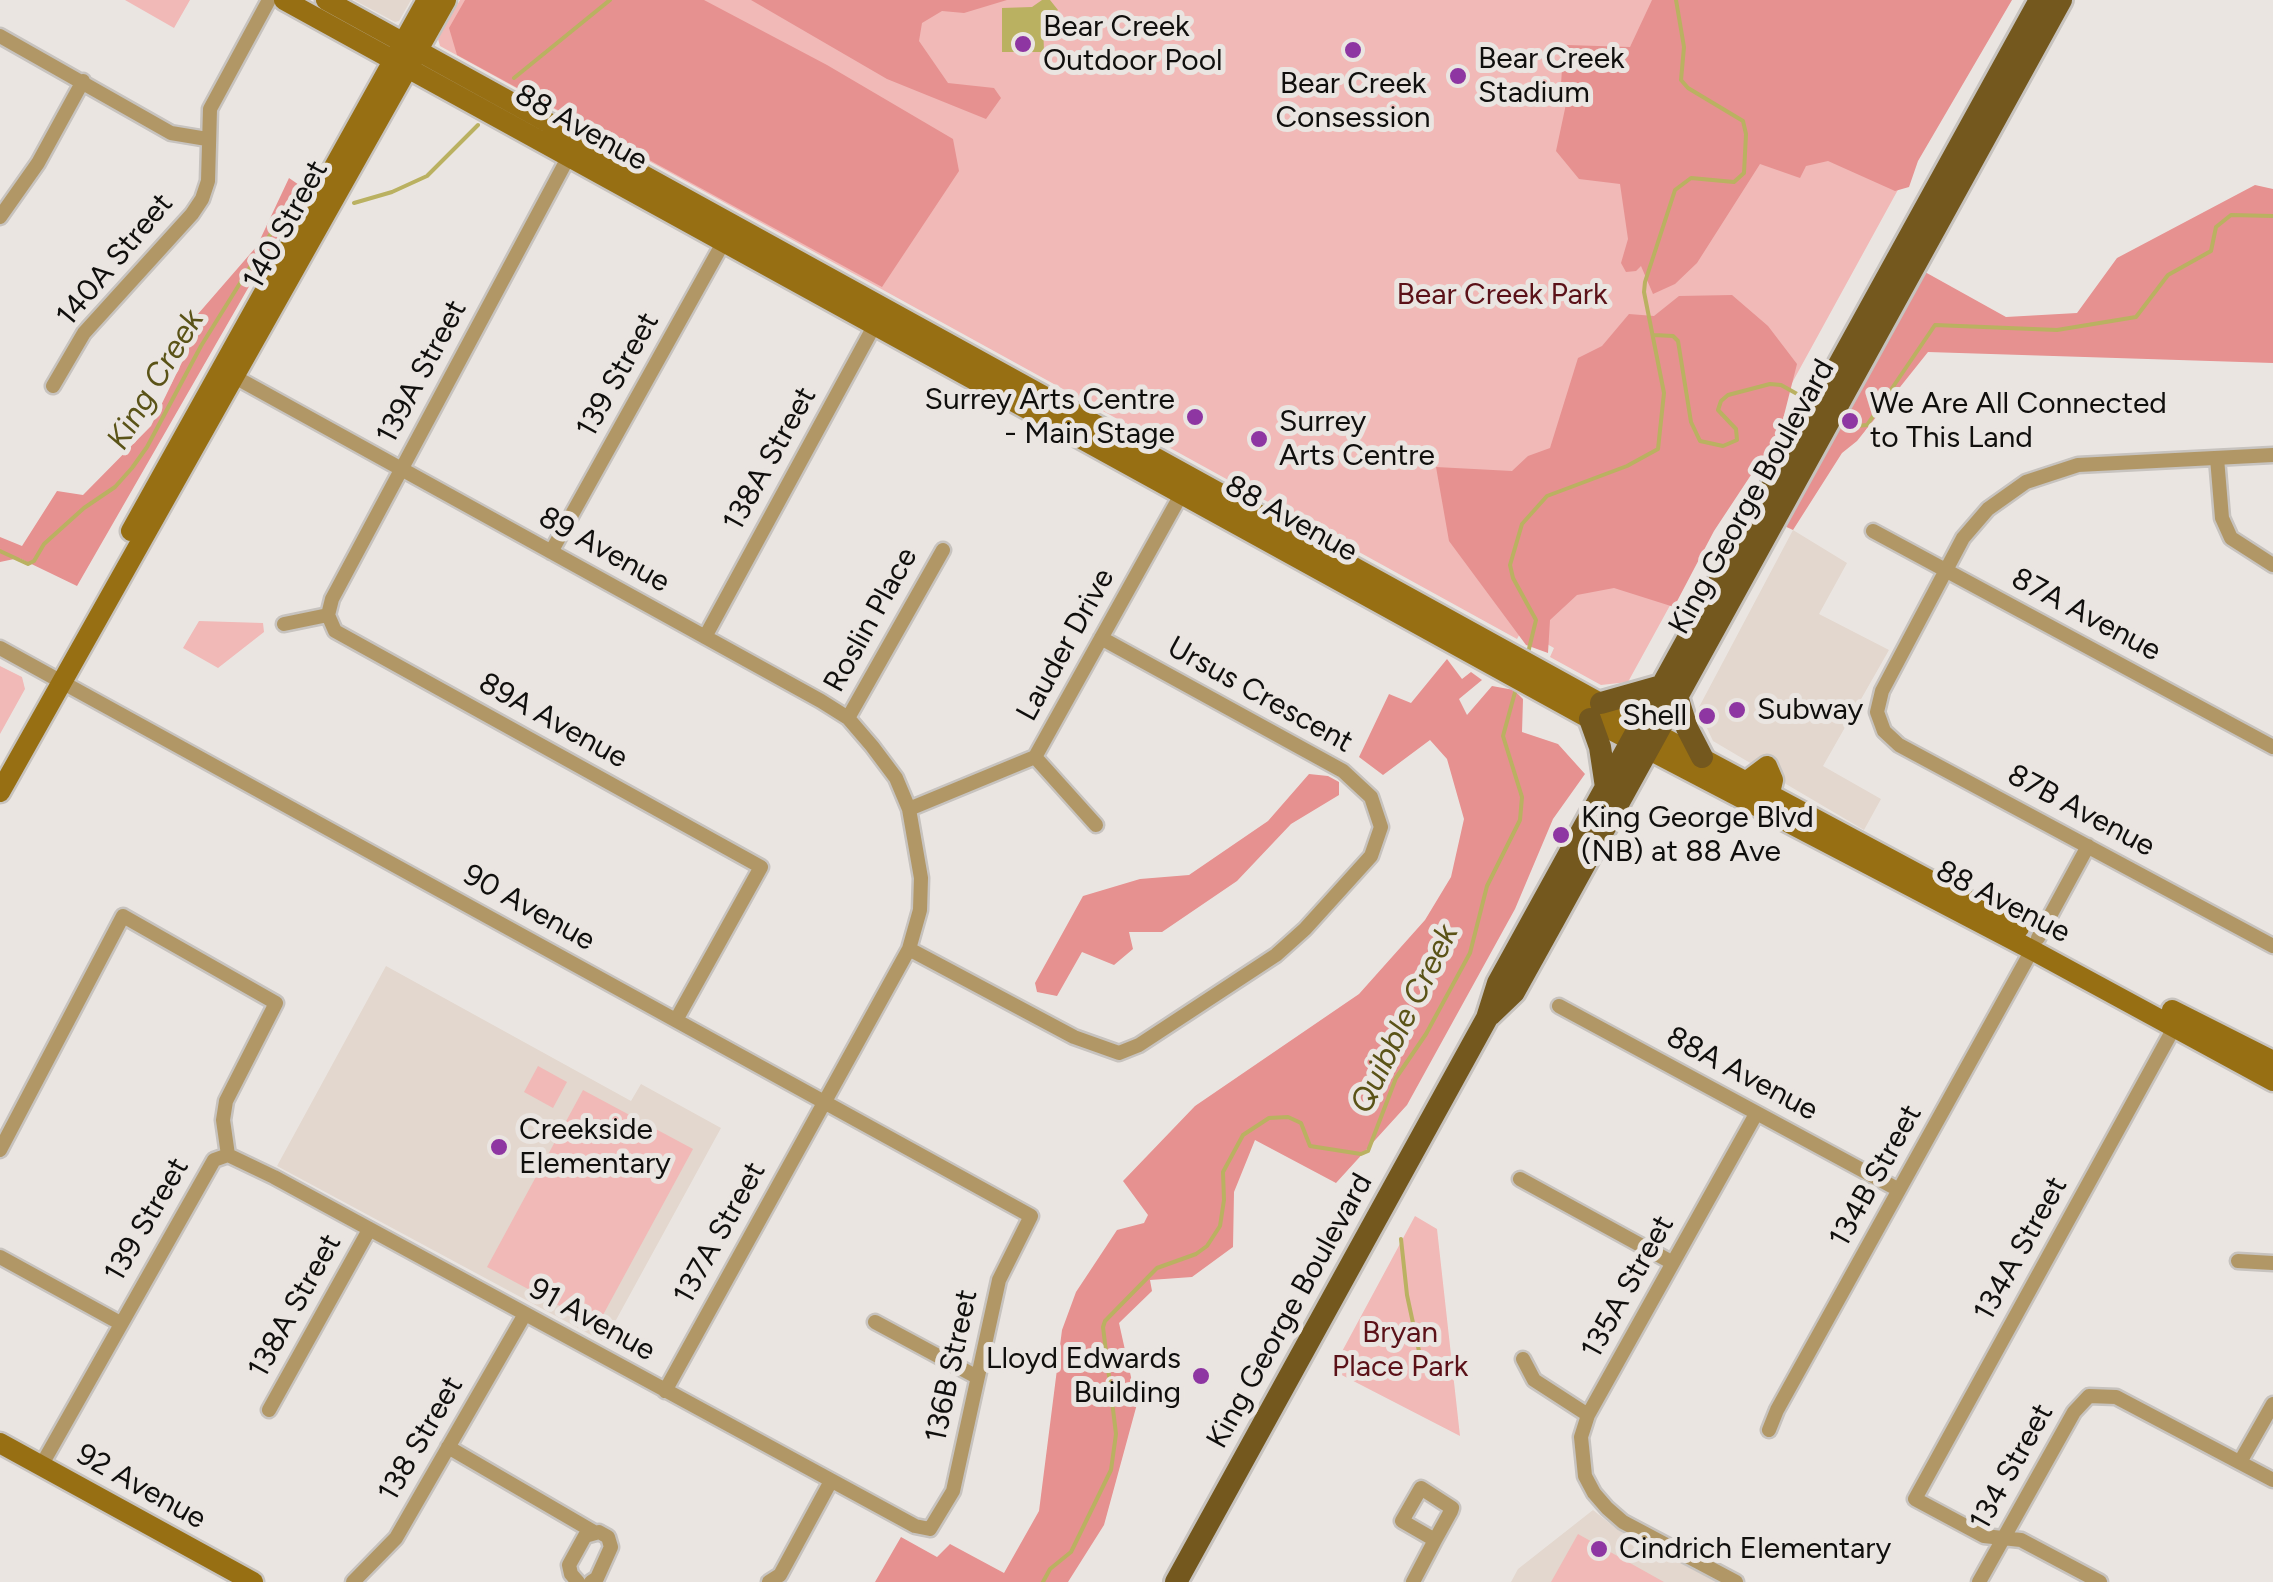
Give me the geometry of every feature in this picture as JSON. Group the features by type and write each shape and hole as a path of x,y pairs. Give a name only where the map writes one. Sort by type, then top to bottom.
{"main road":[{"name":"88 Avenue","path":"284,0 406,55 880,316 1207,486 1522,671"},
{"name":"88 Avenue","path":"326,0 406,55 569,156 729,233"},
{"name":"140 Street","path":"0,770 236,377 406,55 426,0"},
{"name":"140 Street","path":"0,792 56,679 406,55 446,0"},
{"name":"King George Boulevard","path":"1488,1018 1514,992 1644,737 1841,380 2040,0"},
{"name":"King George Boulevard","path":"1841,380 2061,0"},
{"name":"88 Avenue","path":"880,316 1182,493 2035,944 2273,1061"},
{"path":"1182,493 1207,486"},
{"path":"1606,787 1595,711 1669,691 1702,757"},
{"name":"88 Avenue","path":"1644,737 1702,757 1747,781 1768,766 1773,780 1770,794 2273,1082"},
{"name":"King George Boulevard","path":"1176,1582 1488,1018 1498,983 1606,787 1644,737"},
{"name":"92 Avenue","path":"0,1443 253,1582"}],"street":[{"name":"140A Street","path":"53,386 84,332 202,199 208,182 210,109 269,0"},
{"path":"0,36 171,133 207,138"},
{"path":"0,217 38,163 83,81"},
{"name":"139A Street","path":"328,616 332,599 400,469 569,156"},
{"name":"139 Street","path":"551,552 729,233"},
{"name":"138A Street","path":"705,638 880,316"},
{"name":"89 Avenue","path":"236,377 848,718 896,778 909,809 921,878 920,910 909,949"},
{"path":"1946,572 1963,538 1988,509 2026,482 2078,466 2273,455"},
{"path":"2216,458 2222,518 2231,538 2273,565"},
{"name":"Lauder Drive","path":"909,809 1035,757 1182,493"},
{"name":"87A Avenue","path":"1874,531 2273,747"},
{"name":"Roslin Place","path":"848,718 942,550"},
{"name":"87B Avenue","path":"1946,572 1882,691 1877,712 1884,731 1899,746 2273,946"},
{"path":"284,624 328,616"},
{"name":"89A Avenue","path":"328,616 335,631 760,867 676,1020"},
{"name":"Ursus Crescent","path":"909,949 1074,1037 1119,1052 1139,1045 1276,955 1306,929 1371,856 1381,827 1371,797 1343,772 1102,638"},
{"name":"90 Avenue","path":"0,648 1031,1216"},
{"path":"1035,757 1096,825"},
{"name":"134B Street","path":"1769,1430 2088,846"},
{"name":"139 Street","path":"0,1150 124,916 276,1003 226,1101 223,1120 228,1155 214,1160 41,1466"},
{"name":"137A Street","path":"665,1391 909,949"},
{"name":"88A Avenue","path":"1558,1006 1899,1190"},
{"name":"134A Street","path":"2004,1538 1984,1536 1915,1498 2174,1026"},
{"name":"135A Street","path":"1736,1582 1623,1522 1594,1493 1585,1476 1582,1437 1588,1416 1756,1114"},
{"name":"91 Avenue","path":"228,1155 831,1482 914,1526 930,1529"},
{"path":"1520,1179 1673,1263"},
{"name":"136B Street","path":"930,1529 952,1490 999,1280 1031,1216"},
{"name":"138A Street","path":"270,1410 369,1230"},
{"path":"0,1257 120,1322"},
{"path":"2238,1262 2273,1263"},
{"name":"138 Street","path":"353,1582 396,1538 525,1314"},
{"path":"875,1322 976,1378"},
{"path":"1523,1358 1534,1380 1588,1416"},
{"name":"134 Street","path":"1980,1582 2074,1412 2089,1396 2116,1397 2240,1462"},
{"path":"2273,1404 2240,1462 2273,1480"},
{"path":"448,1448 608,1537 611,1547 597,1578 591,1582"},
{"path":"768,1582 780,1575 831,1482"},
{"path":"578,1582 570,1574 569,1565 582,1539 594,1532"},
{"path":"2004,1538 2021,1540 2100,1582"},
{"path":"1413,1582 1435,1540"}],"shaded area":[{"path":"354,0 411,0 395,22"},
{"path":"465,0 704,0 827,65 953,139 959,171 882,287 457,55 449,28"},
{"path":"751,0 1007,0 964,13 942,11 922,23 919,41 948,83 994,88 1001,98 986,119 887,79"},
{"path":"1050,0 1058,10 1043,21 1044,52 1002,52 1002,8 1032,7"},
{"path":"1652,0 2012,0 1918,161 1909,187 1895,191 1828,161 1806,166 1800,178 1760,164 1697,263 1675,284 1653,294 1641,266 1626,272 1621,263 1628,239 1620,184 1579,179 1556,151 1569,90 1561,85 1563,51 1567,45 1630,47"},
{"path":"289,178 305,189 77,586 19,558 0,562 0,537 22,546 57,491 83,495 151,426 187,352 178,337 257,246"},
{"path":"2255,185 2273,189 2273,363 1928,352 1857,441 1842,453 1793,530 1780,524 1925,272 2006,317 2077,313 2117,258"},
{"path":"1732,295 1768,326 1797,364 1780,431 1714,531 1674,607 1614,588 1577,595 1550,620 1548,653 1526,645 1449,541 1436,467 1512,471 1528,456 1550,448 1578,358 1602,346 1629,314 1654,316 1679,296"},
{"path":"1793,530 1847,563 1819,614 1889,650 1823,766 1881,799 1864,830 1713,741 1698,709"},
{"path":"1447,659 1462,679 1471,672 1482,680 1459,699 1467,715 1492,686 1514,690 1523,699 1522,732 1558,744 1585,774 1553,819 1515,909 1407,1105 1336,1183 1255,1140 1234,1192 1233,1247 1192,1277 1150,1280 1152,1291 1119,1323 1137,1404 1104,1525 1068,1582 875,1582 901,1537 937,1557 950,1544 1004,1573 1039,1511 1062,1330 1076,1292 1117,1230 1144,1223 1148,1215 1123,1181 1195,1106 1359,994 1425,920 1451,877 1464,819 1447,759 1430,740 1383,775 1359,757 1389,694 1411,703"},
{"path":"1309,774 1339,782 1339,795 1291,824 1237,881 1162,932 1129,932 1133,949 1114,965 1082,952 1057,996 1037,992 1035,983 1083,896 1140,879 1189,875 1268,821"},
{"name":"Creekside Elementary","path":"386,966 631,1101 641,1084 721,1128 604,1342 277,1166"},
{"name":"Cindrich Elementary","path":"1593,1510 1618,1530 1717,1582 1511,1582 1518,1569"}],"green space":[{"path":"125,0 190,0 174,28"},
{"name":"Bear Creek Park","path":"460,0 2002,0 1628,682 1601,685 1550,657 1554,648 1522,630 1517,639 440,46 438,39"},
{"path":"199,621 263,623 264,632 218,668 183,648"},
{"path":"0,666 22,677 25,689 0,734"},
{"path":"538,1066 567,1082 553,1108 524,1092"},
{"path":"583,1090 693,1149 597,1326 487,1267"},
{"name":"Bryan Place Park","path":"1415,1216 1437,1229 1460,1436 1332,1370"},
{"path":"1578,1534 1664,1582 1551,1582"}],"waterway":[{"name":"King Creek","path":"514,78 610,0"},
{"path":"1527,657 1536,620 1510,565 1522,524 1547,496 1627,466 1658,449 1664,393 1645,282 1675,190 1691,178 1734,182 1744,173 1743,121 1681,80 1684,47 1676,0"},
{"name":"King Creek","path":"354,203 427,176 478,125"},
{"path":"1842,419 1857,426 1867,425 1935,325 2057,330 2136,317 2168,275 2211,251 2216,227 2231,215 2273,216"},
{"name":"King Creek","path":"0,551 28,564 34,561 44,544 84,508 115,487 132,468 278,222"},
{"path":"1654,335 1673,336 1678,341 1691,422 1700,441 1723,446 1737,440 1736,429 1718,410 1728,395 1770,384 1781,385 1808,400"},
{"name":"Quibble Creek","path":"1043,1582 1050,1569 1071,1552 1111,1470 1116,1434 1105,1321 1157,1268 1207,1246 1220,1226 1223,1172 1243,1135 1269,1118 1288,1117 1301,1123 1310,1146 1361,1154 1368,1151 1396,1078 1426,1034 1470,953 1487,886 1520,820 1522,797 1503,736 1517,685"},
{"path":"1401,1239 1407,1295 1422,1365"}],"place":[{"name":"Bear Creek Outdoor Pool","path":"1023,44"},
{"name":"Bear Creek Consession","path":"1353,50"},
{"name":"Bear Creek Stadium","path":"1458,76"},
{"name":"Surrey Arts Centre - Main Stage","path":"1195,417"},
{"name":"We Are All Connected to This Land","path":"1850,421"},
{"name":"Surrey Arts Centre","path":"1259,439"},
{"name":"Subway","path":"1737,710"},
{"name":"Shell","path":"1707,716"},
{"name":"King George Blvd (NB) at 88 Ave","path":"1561,835"},
{"name":"Creekside Elementary","path":"499,1147"},
{"name":"Lloyd Edwards Building","path":"1201,1376"},
{"name":"Cindrich Elementary","path":"1599,1549"}]}
